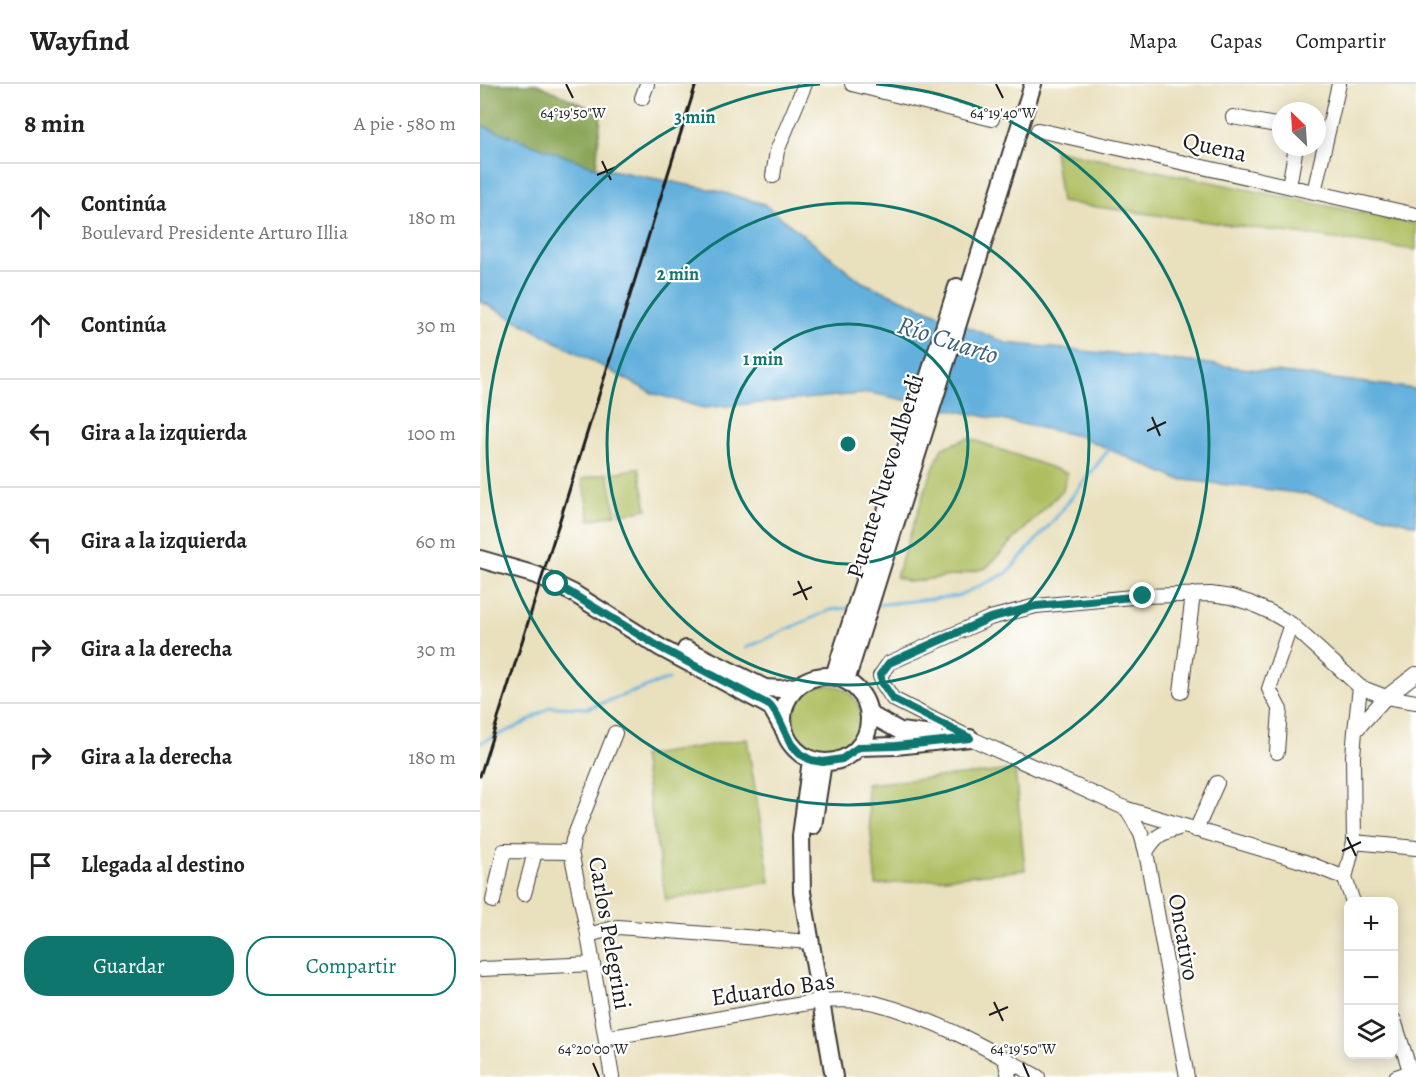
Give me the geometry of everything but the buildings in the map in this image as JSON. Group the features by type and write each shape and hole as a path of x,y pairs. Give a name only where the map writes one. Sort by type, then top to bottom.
{"main road":[{"path":"996,182 1023,84"},
{"path":"996,182 1033,84"},
{"name":"Puente Nuevo Alberdi","path":"840,679 996,182"},
{"path":"480,551 538,568 573,583 663,638 765,688 781,689 798,686 810,680 840,679 857,689 865,700 869,714 869,726 859,747 842,759 817,761 800,754 791,744 771,706 661,648 573,593 537,575 480,559"},
{"path":"785,732 783,716 788,699 798,686"},
{"path":"869,714 900,731 970,738"},
{"path":"859,747 896,746 970,738"},
{"path":"817,761 806,785 800,864 802,892 834,1077"},
{"path":"817,761 810,867 820,954 820,1000"}],"street":[{"path":"642,98 647,84"},
{"path":"773,176 777,151 805,84"},
{"path":"852,84 908,91 992,119"},
{"path":"1314,192 1339,84"},
{"path":"1233,117 1272,124"},
{"name":"Quena","path":"1038,130 1416,215"},
{"path":"1289,186 1294,156"},
{"path":"1181,692 1193,594"},
{"path":"1345,878 1305,862 1127,809 970,738 893,699 880,675 889,663 990,618 1036,606 1143,596 1211,594 1231,597 1272,613 1291,624 1360,687 1371,693 1416,702"},
{"path":"1277,752 1280,710 1269,689 1291,624"},
{"path":"1355,731 1386,697 1416,674"},
{"path":"1351,897 1345,878 1354,842 1353,756 1360,687"},
{"name":"Carlos Pelegrini","path":"612,1077 588,935 571,852 573,840 615,733"},
{"path":"1196,830 1217,783"},
{"name":"Oncativo","path":"1127,809 1141,834 1146,852 1187,1077"},
{"path":"1146,852 1154,839 1163,832 1179,828"},
{"path":"1354,842 1416,848"},
{"path":"493,901 504,851 571,852"},
{"path":"524,894 535,852"},
{"path":"588,935 618,927 810,942"},
{"path":"483,969 593,964"},
{"name":"Eduardo Bas","path":"606,1038 820,1000 874,1003 948,1029 1038,1077"},
{"path":"1396,1077 1413,1072 1398,1031"},
{"path":"1005,1059 1009,1077"}],"green space":[{"path":"480,84 537,84 601,113 596,168 480,126"},
{"path":"1054,150 1416,224 1416,250 1061,202"},
{"path":"968,438 1067,473 1063,490 986,568 958,575 910,582 896,577 927,484 942,448"},
{"path":"639,468 647,509 621,514 613,473"},
{"path":"608,473 616,514 590,520 582,479"},
{"path":"827,685 840,688 851,695 858,706 861,719 858,732 851,743 840,750 827,753 814,750 803,743 796,732 793,719 796,706 803,695 814,688"},
{"path":"747,739 770,882 666,900 642,756"},
{"path":"1015,770 1025,870 876,885 866,784"}],"water":[{"name":"Río Cuarto","path":"480,125 595,167 714,190 764,204 862,282 1006,343 1201,363 1416,389 1416,525 1306,494 1177,479 1079,436 871,393 703,408 652,393 480,301"}],"waterway":[{"path":"876,605 958,596 1007,573 1054,520 1110,448"},
{"path":"746,648 830,610 848,608"},
{"path":"480,743 525,723 550,707 588,708 669,679"}],"railway":[{"path":"480,776 696,84"}],"route":[{"path":"556,584 661,648 771,706 791,744 800,754 811,760 823,762 842,759 859,747 896,746 970,738 893,699 880,675 889,663 990,618 1036,606 1143,596"}]}
